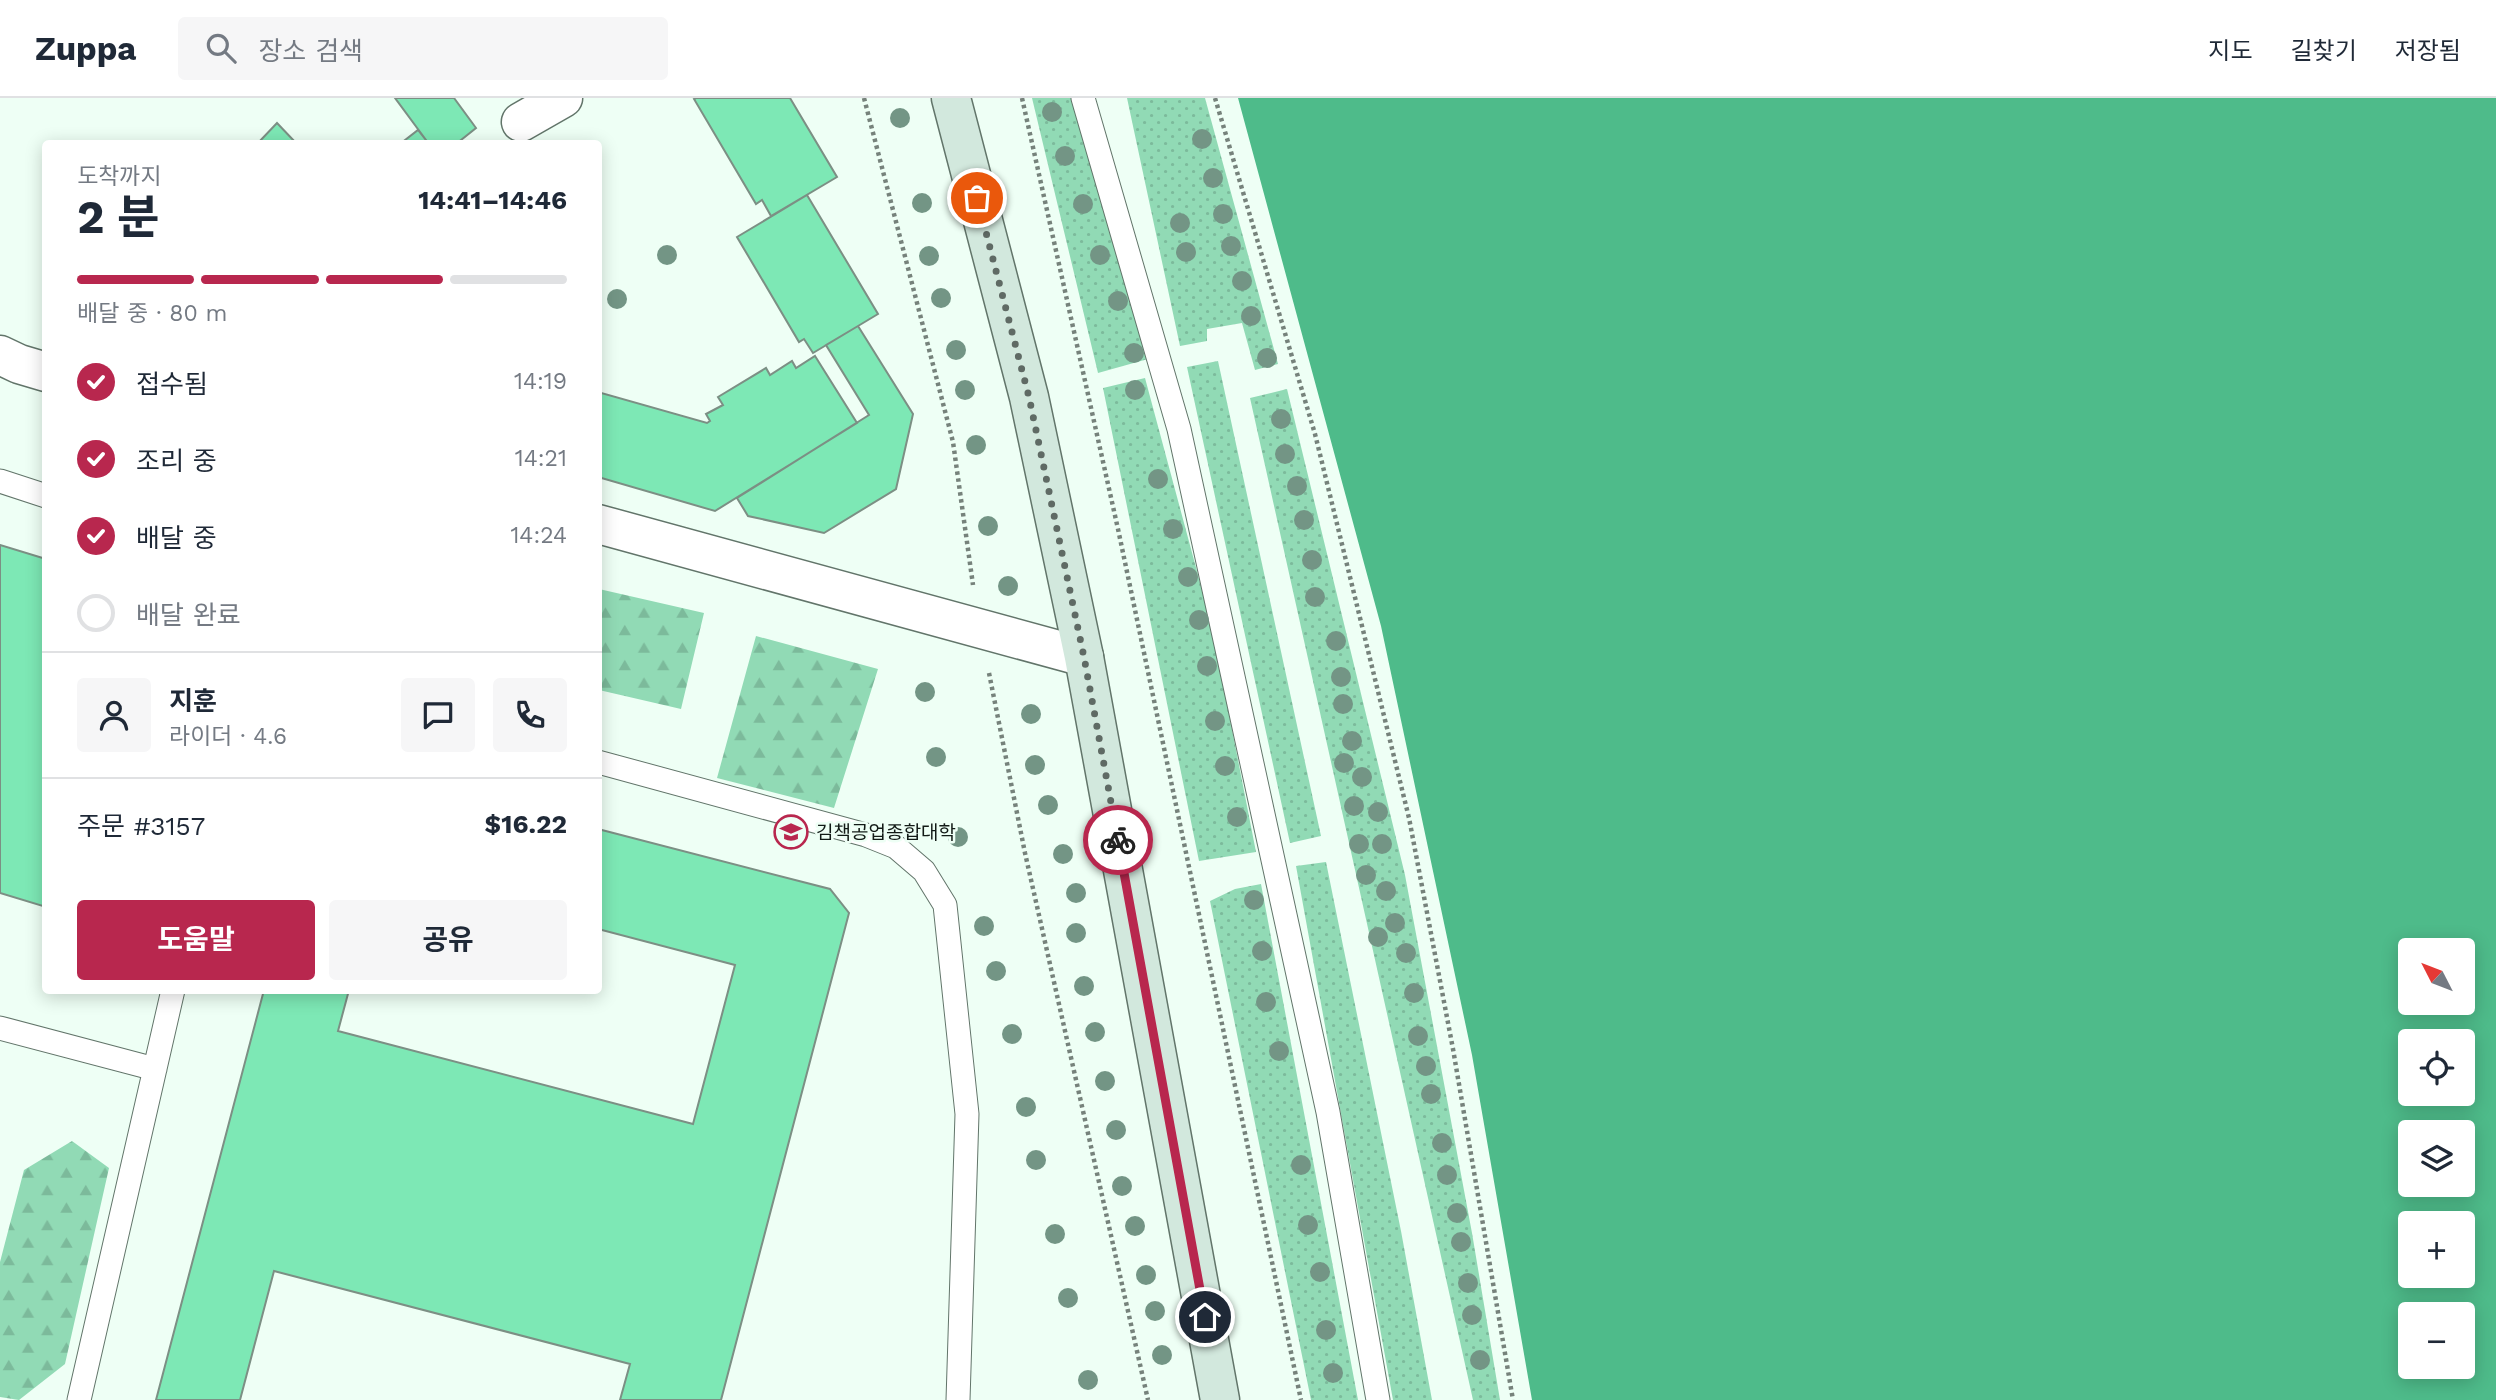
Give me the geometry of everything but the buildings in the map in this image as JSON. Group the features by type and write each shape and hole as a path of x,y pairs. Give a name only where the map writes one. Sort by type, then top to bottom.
{"main road":[{"path":"951,98 1029,397 1084,657 1220,1400"}],"street":[{"path":"522,122 563,98"},
{"path":"0,355 42,371"},
{"path":"602,525 1084,657"}],"lane":[{"path":"1083,98 1179,429 1328,1112 1378,1400"},
{"path":"0,481 42,495"},
{"path":"602,763 866,835 896,847 924,871 945,905 967,1114 958,1400"},
{"path":"79,1400 172,994"},
{"path":"0,1028 155,1069"}],"path":[{"path":"864,98 953,442 980,628 1025,853 1148,1400"},
{"path":"1022,98 1118,529 1301,1400"},
{"path":"1215,98 1315,434 1409,818 1453,1049 1513,1400"}],"green space":[{"path":"1032,98 1071,98 1148,359 1098,373"},
{"path":"1127,98 1205,98 1278,364 1255,370 1242,323 1207,329 1207,341 1180,346"},
{"path":"1218,361 1321,836 1290,843 1187,367"},
{"path":"1145,378 1212,627 1256,852 1199,861 1103,388"},
{"path":"1287,389 1405,875 1472,1233 1500,1400 1473,1400 1250,398"},
{"path":"602,590 704,613 681,709 602,691"},
{"path":"756,636 878,669 834,808 717,778"},
{"path":"1326,862 1401,1231 1432,1400 1393,1400 1296,866"},
{"path":"1261,884 1358,1400 1311,1400 1210,901 1235,889"},
{"path":"72,1141 109,1168 65,1364 19,1400 0,1397 0,1262 24,1170"}],"shaded area":[{"path":"1238,98 2496,98 2496,1400 1532,1400 1472,1055 1381,626"}],"way so far":[{"path":"977,198 1029,397 1084,657 1118,840"}],"place":[{"name":"김책공업종합대학","path":"791,832"}],"route":[{"path":"1118,840 1205,1317"}]}
